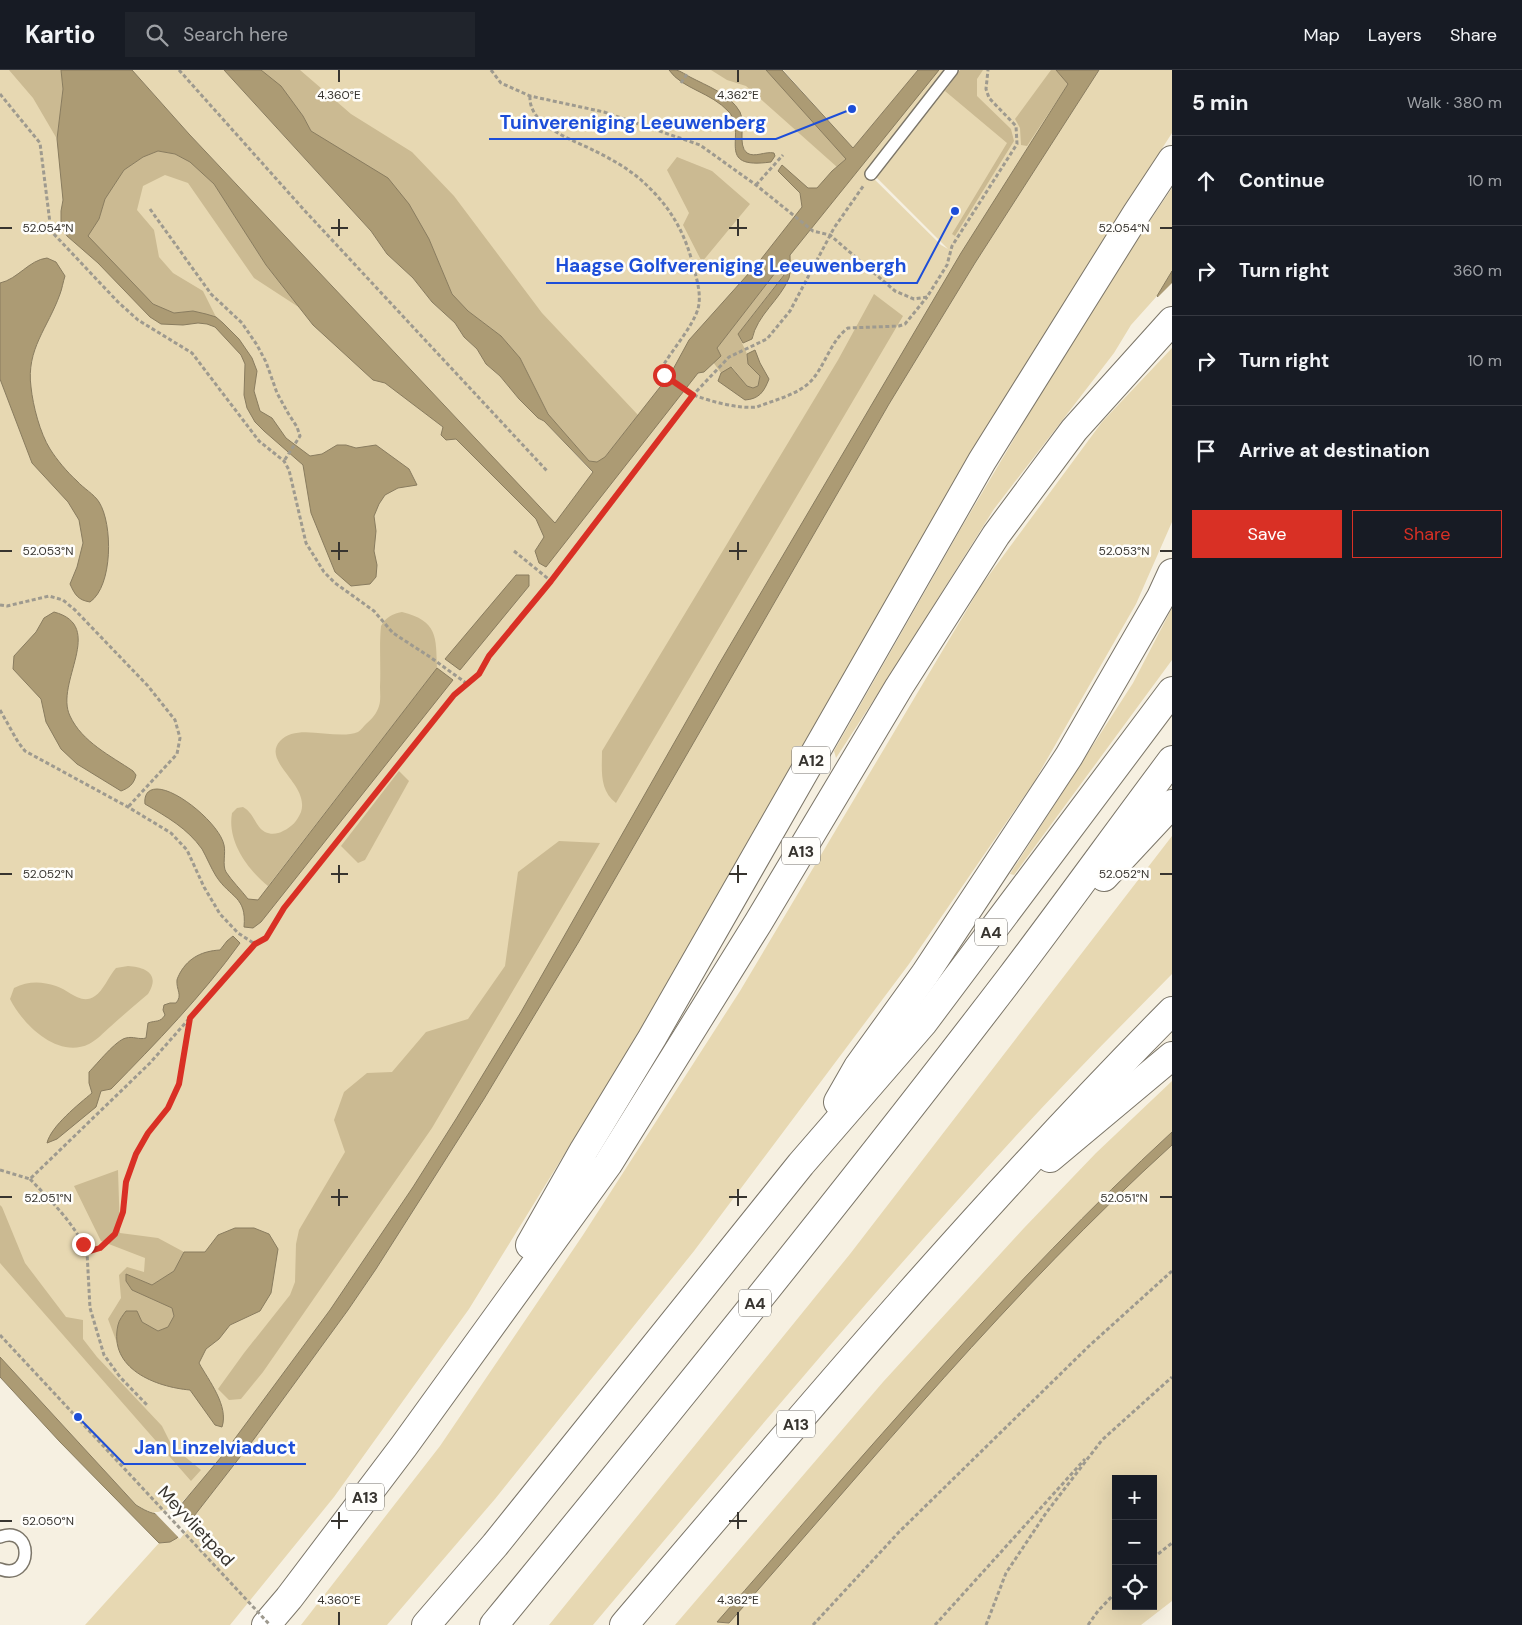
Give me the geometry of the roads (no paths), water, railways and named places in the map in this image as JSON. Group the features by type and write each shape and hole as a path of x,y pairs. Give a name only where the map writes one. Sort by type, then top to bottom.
{"highway":[{"name":"A12","path":"461,1367 584,1150 657,1029 982,461 1172,160"},
{"name":"A13","path":"266,1625 289,1598 392,1462 608,1164 758,923 899,687 996,535 1074,430 1172,321"},
{"path":"801,1164 858,1067 925,974 1069,756 1161,597 1172,573"},
{"name":"A4","path":"426,1625 495,1545 801,1164 923,1023 1172,691"},
{"name":"A4","path":"494,1625 682,1396 1011,977 1172,760"},
{"name":"A4","path":"1011,977 1172,804"},
{"name":"A13","path":"624,1625 836,1376 970,1224 1060,1126 1172,1011"},
{"name":"A13","path":"970,1224 1172,1056"}],"lane":[{"path":"871,174 952,70"},
{"path":"0,1536 16,1536 21,1540 26,1551 24,1562 20,1566 9,1571 0,1569"}],"place":[{"name":"Tuinvereniging Leeuwenberg","path":"852,109"},
{"name":"Haagse Golfvereniging Leeuwenbergh","path":"955,211"},
{"name":"Jan Linzelviaduct","path":"78,1417"}]}
